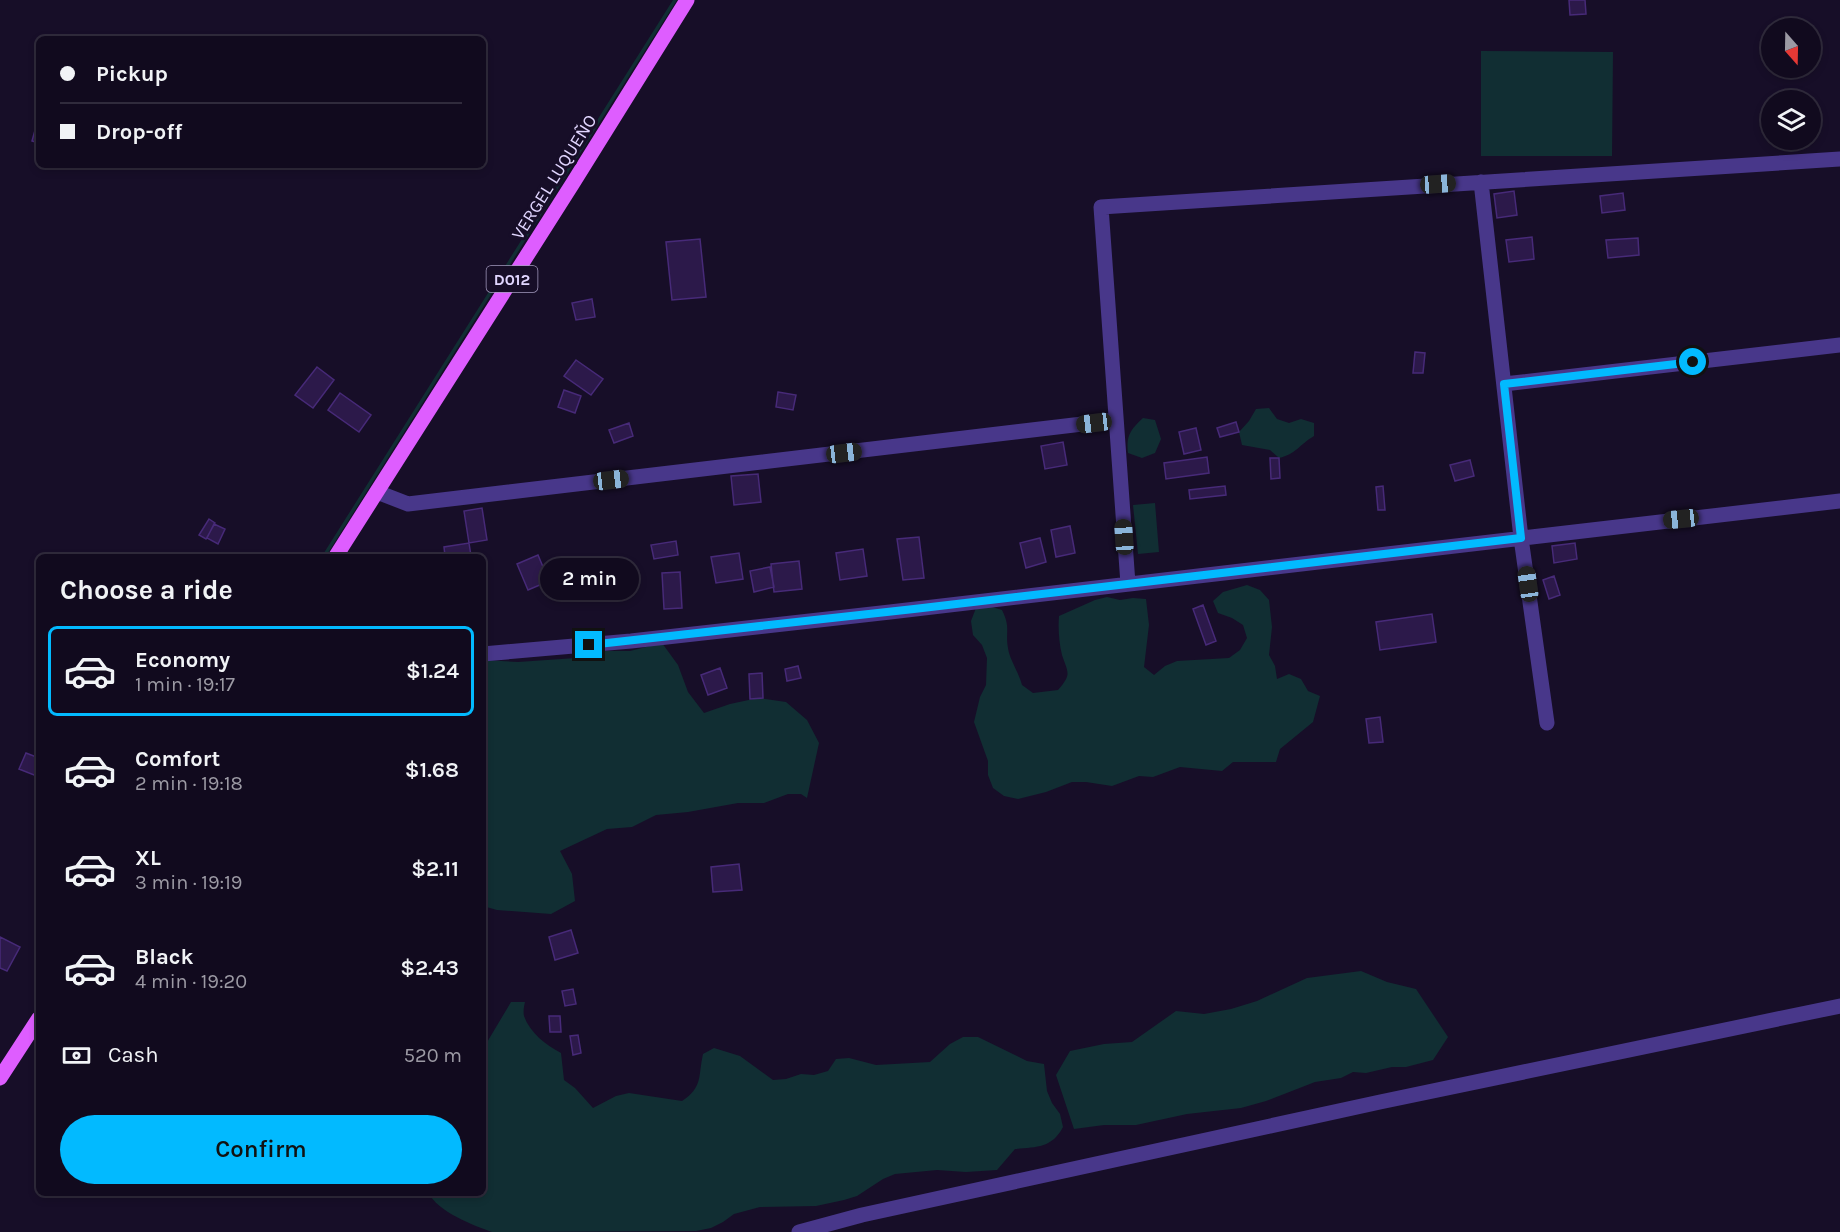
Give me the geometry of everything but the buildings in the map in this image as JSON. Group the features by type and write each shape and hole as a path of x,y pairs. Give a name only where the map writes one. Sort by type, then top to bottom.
{"main road":[{"name":"VERGEL LUQUEÑO","path":"337,554 687,0"},
{"path":"0,1078 36,1023"}],"street":[{"path":"1128,584 1101,207 1840,159"},
{"path":"1481,182 1521,538 1547,723"},
{"path":"1504,384 1840,345"},
{"path":"376,492 408,504 1116,420"},
{"path":"486,654 631,641 1840,501"},
{"path":"799,1232 862,1215 1380,1102 1840,1006"}],"green space":[{"path":"673,0 677,0 327,554 323,554"},
{"path":"1481,51 1613,52 1612,156 1481,156"},
{"path":"1269,408 1277,419 1289,423 1301,419 1314,423 1314,436 1294,452 1279,458 1270,450 1242,445 1239,432 1256,409"},
{"path":"1143,418 1155,420 1161,439 1155,453 1142,458 1128,453 1128,438"},
{"path":"1155,503 1159,552 1138,554 1133,505"},
{"path":"1247,585 1260,590 1269,600 1272,627 1269,655 1275,666 1277,679 1289,674 1301,679 1308,691 1320,696 1313,722 1280,749 1276,762 1233,762 1222,771 1180,767 1153,777 1139,776 1112,786 1072,782 1018,799 1004,796 993,788 988,775 988,761 974,722 980,697 986,685 987,658 982,645 973,635 971,621 976,608 989,606 1002,610 1006,621 1010,656 1022,685 1033,693 1058,690 1067,677 1068,673 1060,646 1059,616 1107,597 1120,600 1146,599 1149,625 1144,667 1154,675 1165,666 1177,661 1229,658 1240,650 1247,638 1243,625 1218,613 1213,601 1223,592"},
{"path":"662,643 678,665 688,692 704,713 758,698 786,702 807,720 819,743 807,798 801,794 788,794 764,803 738,803 656,815 632,827 607,829 560,851 572,874 575,901 551,914 497,910 486,907 486,660 518,662 576,658 602,651 630,651"},
{"path":"1361,971 1387,982 1416,989 1448,1037 1433,1060 1366,1073 1353,1072 1341,1078 1315,1082 1241,1108 1187,1114 1136,1125 1104,1125 1074,1129 1056,1075 1070,1051 1104,1044 1132,1042 1176,1011 1204,1014 1231,1009 1257,1001 1307,978"},
{"path":"511,1002 525,1002 524,1016 530,1028 544,1042 561,1053 564,1080 575,1088 593,1108 616,1096 629,1093 682,1101 697,1086 703,1054 714,1048 740,1056 773,1080 828,1071 836,1059 849,1058 876,1065 930,1062 950,1044 963,1037 978,1037 1027,1061 1044,1064 1047,1091 1060,1114 1063,1127 1049,1143 1037,1147 1015,1149 997,1170 966,1172 937,1170 895,1174 857,1196 844,1200 816,1206 760,1207 734,1214 711,1228 696,1231 492,1232 448,1212 431,1196 486,1196 486,1044"}],"route":[{"path":"589,645 1521,538 1504,384 1693,362"}]}
